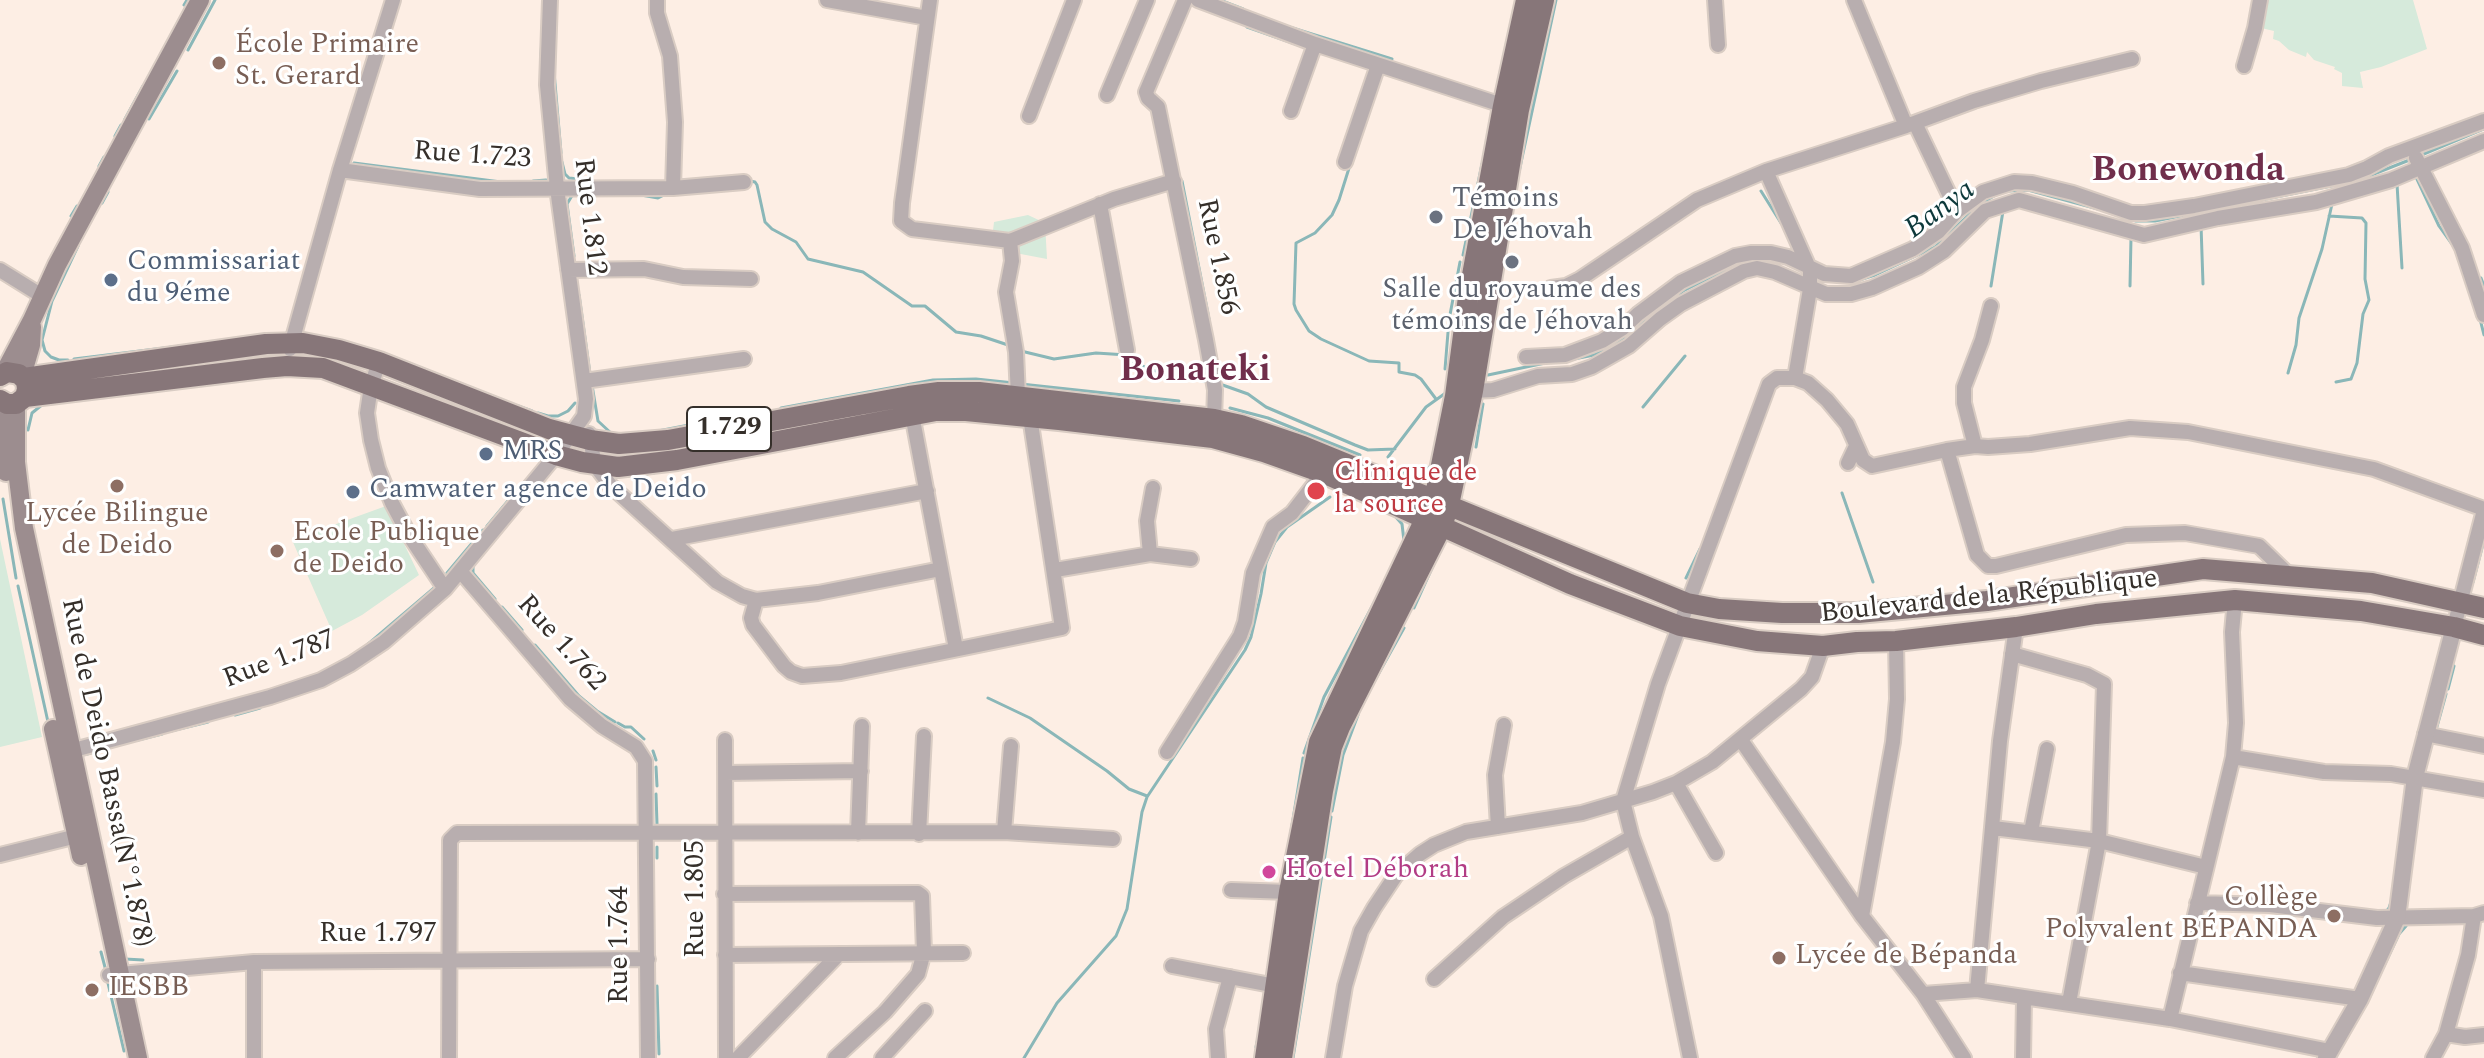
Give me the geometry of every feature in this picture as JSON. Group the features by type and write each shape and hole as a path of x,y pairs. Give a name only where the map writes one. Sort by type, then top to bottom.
{"main road":[{"name":"Rue de Deido Bassa(N°1.878)","path":"138,1058 77,836 24,528 11,389 31,345 32,320 42,296 200,0"},
{"path":"1282,1058 1332,747 1438,512 1473,391 1526,0"},
{"path":"1265,1058 1289,892 1319,742 1413,546 1438,512 1439,476 1455,396 1468,297 1511,108 1544,0"},
{"name":"Boulevard de la République","path":"11,389 266,344 291,343 319,346 379,362 580,438 619,444 641,444 911,406 1213,438 1399,497 1687,603 1719,609 1858,613 1987,601 2203,569 2372,583 2484,608"},
{"name":"Boulevard de la République","path":"11,389 287,366 323,368 556,455 595,465 618,467 677,460 911,406 959,391 1018,387 1214,419 1270,433 1399,497"},
{"path":"476,425 484,404"},
{"path":"1413,546 1399,497 1439,476"},
{"name":"Boulevard de la République","path":"1438,512 1570,584 1680,626 1757,641 1823,646 1896,641 2096,614 2235,600 2361,611 2484,635"},
{"name":"Rue de Deido Bassa(N°1.878)","path":"64,752 114,974 127,1058"}],"street":[{"path":"287,366 340,170 393,0"},
{"name":"Rue 1.812","path":"550,0 547,85 557,188 586,399 580,438 595,465"},
{"path":"657,0 657,13 670,56 675,122 673,188"},
{"path":"827,0 927,18"},
{"path":"930,0 901,221 912,229 1010,241 1100,204 1174,181"},
{"path":"1029,116 1074,0"},
{"path":"1107,95 1147,0"},
{"name":"Rue 1.856","path":"1185,0 1146,92 1158,107 1174,181 1211,365 1215,390 1214,419"},
{"path":"1198,0 1315,44 1511,108"},
{"path":"1715,0 1718,45"},
{"path":"1854,0 1911,124 1957,211"},
{"path":"2244,66 2260,0"},
{"path":"1291,111 1315,44"},
{"path":"1551,288 1566,286 1580,279 1697,200 1766,171 1974,101 2132,59"},
{"path":"1345,162 1378,65"},
{"path":"1526,357 1565,355 1602,341 1681,282 1735,256 1771,253 1788,257 1826,294 1851,294 1901,276 1944,251 1985,211 2019,200 2144,235 2218,218 2316,202 2391,180 2416,158 2484,121"},
{"path":"1473,391 1493,390 1538,376 1572,374 1592,367 1629,346 1681,304 1744,271 1757,268 1809,277 1824,274 1851,276 1913,249 1938,232 1957,211 1983,192 2014,182 2073,193 2131,213 2157,212 2349,175 2389,156 2416,158 2484,141"},
{"path":"2416,158 2462,248 2484,315"},
{"name":"Rue 1.723","path":"340,170 480,189 673,188 744,182"},
{"path":"1766,171 1809,277 1795,378"},
{"path":"1100,204 1127,350"},
{"path":"1010,241 1012,261 1006,292 1018,387"},
{"path":"568,270 644,269 707,279 751,279"},
{"path":"0,270 42,296"},
{"path":"1975,446 1964,403 1964,387 1991,306"},
{"path":"584,381 744,359"},
{"path":"379,362 367,413 378,468 409,535 445,589"},
{"path":"1690,1058 1661,916 1632,837 1623,801 1658,684 1687,603 1769,384 1777,378 1795,378 1808,383 1827,400 1847,424 1863,460 1872,466 1947,450 2030,444 2130,428 2188,432 2374,469 2484,510 2415,777 2397,918 2360,999 2328,1054 2170,1019 2069,1003 1977,990 1923,994"},
{"path":"911,406 956,649"},
{"path":"756,600 751,618 753,625 784,666 802,676 841,673 1062,628 1030,417"},
{"name":"Rue 1.787","path":"64,752 226,710 321,680 351,664 384,642 445,589 556,455 580,438"},
{"path":"1848,463 1856,446"},
{"path":"1947,450 1977,555 1988,566 2126,535 2185,533 2259,546 2290,576"},
{"path":"595,465 615,490 717,582 729,591 756,600 818,593 941,569"},
{"path":"1167,752 1240,636 1253,573 1273,527 1292,513 1323,473"},
{"path":"1150,554 1147,521 1153,488"},
{"path":"672,539 927,491"},
{"path":"1055,570 1150,554 1191,559"},
{"name":"Rue 1.762","path":"461,572 570,699 602,726 642,753 647,769 648,831"},
{"path":"2170,1019 2233,757 2236,723 2232,632 2235,600"},
{"path":"1977,990 2000,741 2016,627"},
{"path":"1862,916 1893,742 1897,699 1896,641"},
{"path":"1333,1058 1345,986 1361,931 1396,875 1434,845 1466,832 1554,819 1676,783 1712,762 1801,689 1819,664 1823,646"},
{"path":"2012,654 2103,682 2099,841 2069,1003"},
{"path":"1498,827 1495,775 1504,725"},
{"path":"858,833 862,726"},
{"path":"2425,734 2484,746"},
{"path":"919,834 924,736"},
{"name":"Rue 1.805","path":"725,740 726,1058"},
{"path":"1741,740 1862,916 1923,994 1964,1058"},
{"path":"1004,832 1011,746"},
{"path":"2031,832 2047,749"},
{"path":"2233,757 2324,772 2369,772 2415,777 2484,790"},
{"path":"726,773 861,771"},
{"path":"1676,783 1716,853"},
{"path":"1993,828 2099,841 2206,867"},
{"name":"Rue 1.764","path":"648,831 648,1058"},
{"path":"449,1058 450,840 454,834 1004,832 1113,839"},
{"path":"0,855 77,836"},
{"path":"1434,979 1503,917 1564,876 1632,837"},
{"path":"1231,890 1289,892"},
{"path":"724,894 918,893 923,901 924,952 921,967 913,982 885,1012 835,1058"},
{"path":"2197,903 2270,905 2377,918 2479,915 2446,1034 2433,1058"},
{"path":"725,955 963,953"},
{"path":"738,1058 839,954"},
{"name":"Rue 1.797","path":"114,974 254,962 648,959"},
{"path":"254,962 254,1058"},
{"path":"1172,966 1276,986"},
{"path":"2180,973 2360,999"},
{"path":"1218,1058 1216,1029 1230,977"},
{"path":"2023,1058 2024,998"},
{"path":"882,1058 925,1011"},
{"path":"2446,1034 2465,1037 2484,1035"}],"green space":[{"path":"2264,0 2413,0 2427,49 2360,72 2363,88 2342,86 2342,73 2335,67 2314,60 2307,52 2306,57 2289,50 2273,39 2274,31 2261,28"},
{"path":"1028,215 1045,223 1047,259 1005,251 992,239 994,222"},
{"path":"386,506 419,575 362,615 332,631 292,540"},
{"path":"0,539 42,737 0,747"}],"waterway":[{"path":"184,5 187,0"},
{"path":"188,50 215,0"},
{"path":"1220,0 1243,9"},
{"path":"1519,172 1556,0"},
{"path":"541,56 543,16"},
{"path":"1283,25 1392,59"},
{"path":"1247,27 1304,47"},
{"path":"149,119 177,71"},
{"path":"554,72 561,153"},
{"path":"125,119 143,86"},
{"path":"115,136 121,125"},
{"name":"Banya","path":"2419,156 2484,129"},
{"path":"99,166 104,157"},
{"name":"Banya","path":"2226,207 2356,181 2412,159"},
{"path":"562,162 569,178 587,180"},
{"path":"354,163 501,182"},
{"path":"1463,255 1482,164"},
{"path":"1350,165 1332,215 1315,233 1296,243 1296,310 1309,331 1321,339 1369,361 1399,363 1399,372 1421,379 1436,399"},
{"path":"2416,177 2439,226 2454,247"},
{"path":"533,181 546,180"},
{"path":"750,181 757,185 765,222 796,242 808,259 863,272 912,306 925,306 956,332 1011,346"},
{"path":"1182,181 1209,319"},
{"path":"2397,184 2402,268"},
{"name":"Banya","path":"2008,191 2028,190 2098,209"},
{"path":"1761,191 1781,223"},
{"path":"102,203 108,192"},
{"path":"573,194 567,204 574,256"},
{"path":"641,195 658,198 664,195"},
{"name":"Banya","path":"1853,282 1935,247 1980,204 1994,196"},
{"path":"2288,373 2299,318 2322,249 2332,204"},
{"path":"71,216 77,206"},
{"path":"1991,286 2003,211"},
{"name":"Banya","path":"2128,219 2155,221 2195,213"},
{"path":"2329,216 2362,218 2366,223 2365,279 2369,300 2363,314 2357,363 2351,379 2336,382"},
{"path":"2201,225 2203,284"},
{"path":"2130,286 2131,238"},
{"path":"68,360 51,357 45,351 42,340 52,301 78,246"},
{"name":"Banya","path":"1574,359 1594,355 1618,343 1683,291 1741,262 1754,260"},
{"path":"1445,369 1449,320 1460,262"},
{"path":"2481,278 2484,286"},
{"path":"579,295 590,374"},
{"path":"2480,319 2484,335"},
{"path":"74,359 197,344"},
{"path":"1021,351 1054,359 1096,353 1127,355 1136,364 1168,375 1210,382"},
{"path":"1643,407 1685,356"},
{"name":"Banya","path":"1488,375 1550,362"},
{"path":"781,408 933,380 976,379 1014,383"},
{"path":"1217,383 1248,394 1266,407 1368,450 1395,449"},
{"path":"1021,384 1179,401"},
{"path":"592,385 598,421 612,434"},
{"path":"1388,457 1426,407 1447,392"},
{"path":"538,413 558,416 575,403"},
{"path":"28,430 32,413 43,404"},
{"path":"1476,447 1483,404"},
{"path":"518,406 532,411"},
{"path":"1230,408 1268,418 1360,455"},
{"path":"729,418 762,411"},
{"path":"658,431 720,419"},
{"path":"1397,471 1420,475 1432,465"},
{"path":"626,476 654,473"},
{"path":"1842,493 1873,582"},
{"path":"487,526 512,496"},
{"path":"1024,1058 1057,1003 1116,936 1127,909 1147,797 1245,650 1251,637 1266,563 1275,542 1287,527 1330,497"},
{"path":"3,499 16,578"},
{"path":"1394,515 1402,524 1404,541"},
{"path":"447,573 483,530"},
{"path":"2473,582 2484,540"},
{"path":"1414,608 1442,546"},
{"path":"1686,578 1700,549"},
{"path":"473,565 473,573 495,599"},
{"path":"18,586 48,722"},
{"path":"367,645 434,588"},
{"path":"1304,753 1324,697 1375,601"},
{"path":"502,607 522,630"},
{"path":"1370,689 1404,628"},
{"path":"535,645 579,696 615,722"},
{"path":"2448,689 2454,666"},
{"path":"2436,730 2446,694"},
{"path":"988,698 1030,718 1129,789 1147,796"},
{"path":"235,715 260,708"},
{"path":"1332,811 1343,755 1358,715"},
{"path":"171,731 208,722"},
{"path":"618,723 631,727 644,739"},
{"path":"138,740 162,734"},
{"path":"87,754 117,745"},
{"path":"653,751 656,760"},
{"path":"1289,844 1303,758"},
{"path":"656,767 657,786"},
{"path":"656,794 657,824"},
{"path":"1293,1058 1331,817"},
{"path":"657,847 657,858"},
{"path":"2385,913 2392,899"},
{"path":"2380,974 2406,926"},
{"path":"101,952 106,971"},
{"path":"125,959 143,960"},
{"path":"107,979 124,1051"},
{"path":"657,986 659,1054"},
{"path":"1256,1047 1258,1038"}],"place":[{"name":"École Primaire St. Gerard","path":"219,63"},
{"name":"Témoins De Jéhovah","path":"1436,217"},
{"name":"Salle du royaume des témoins de Jéhovah","path":"1512,262"},
{"name":"Commissariat du 9éme","path":"111,280"},
{"name":"MRS","path":"486,454"},
{"name":"Lycée Bilingue de Deido","path":"117,486"},
{"name":"Clinique de la source","path":"1316,491"},
{"name":"Camwater agence de Deido","path":"353,492"},
{"name":"Ecole Publique de Deido","path":"277,551"},
{"name":"Hotel Déborah","path":"1269,872"},
{"name":"Collège Polyvalent BÉPANDA","path":"2334,916"},
{"name":"Lycée de Bépanda","path":"1779,958"},
{"name":"IESBB","path":"92,990"}],"district":[{"name":"Bonewonda","path":"2188,173"},
{"name":"Bonateki","path":"1195,373"}]}
